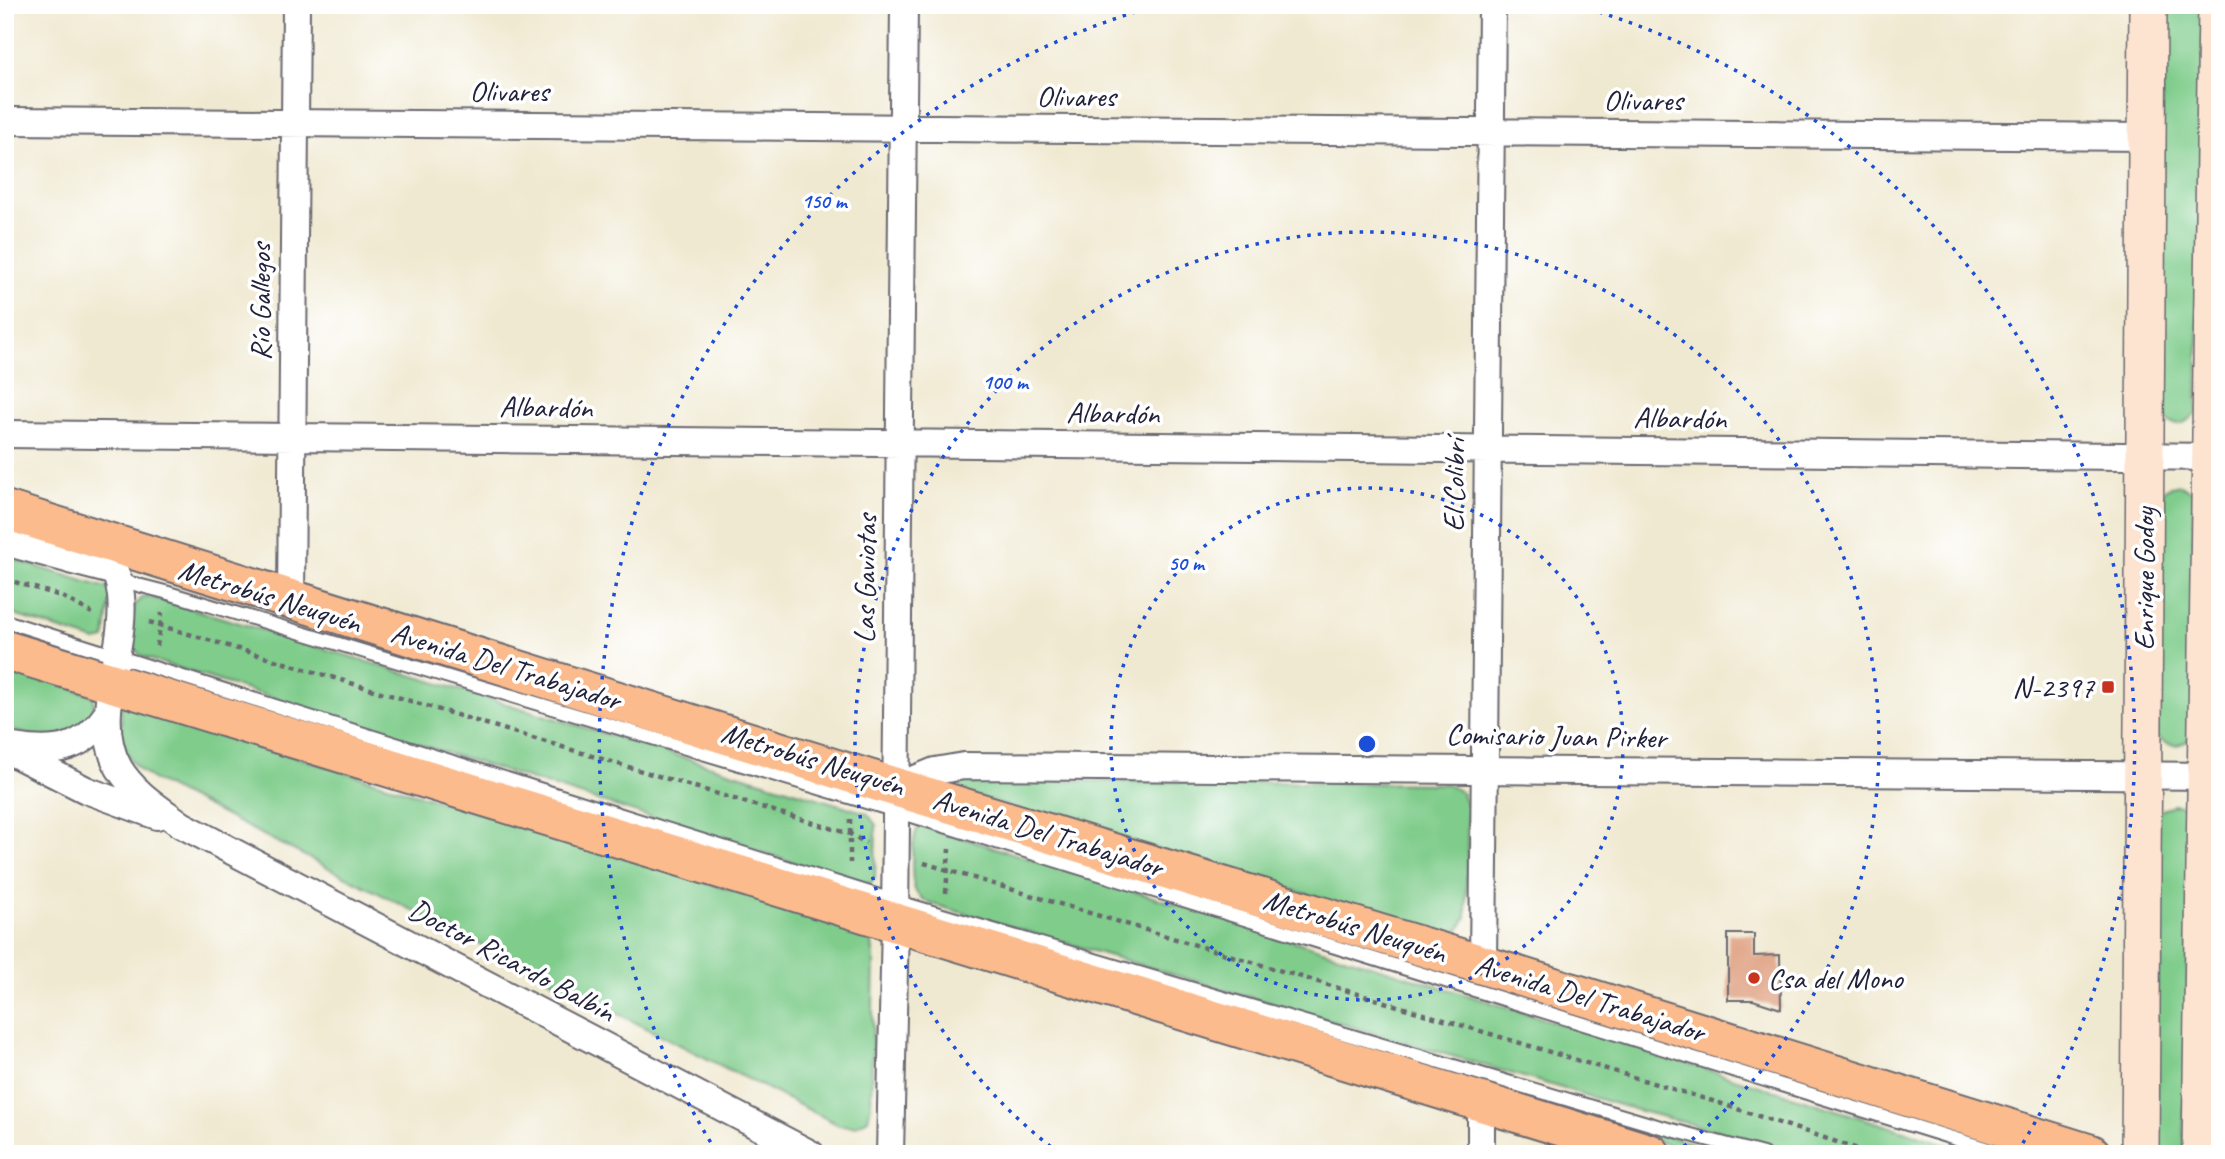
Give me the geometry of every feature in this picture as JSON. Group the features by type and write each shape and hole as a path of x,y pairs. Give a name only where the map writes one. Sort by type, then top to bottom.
{"main road":[{"name":"Enrique Godoy","path":"2140,1154 2148,5"},
{"path":"2201,1154 2213,776 2217,5"},
{"name":"Avenida Del Trabajador","path":"5,510 291,599 896,799 1483,965 2091,1154"},
{"path":"5,650 895,912 1651,1154"}],"street":[{"name":"Río Gallegos","path":"291,599 296,5"},
{"name":"Las Gaviotas","path":"890,1154 904,5"},
{"name":"El Colibrí","path":"1483,965 1492,5"},
{"name":"Olivares","path":"5,121 2147,138"},
{"name":"Albardón","path":"5,434 2215,457"},
{"path":"5,530 98,558 67,559 5,542"},
{"name":"Doctor Ricardo Balbín","path":"78,533 98,546 106,555 118,580 122,604 108,738 125,778 145,798 182,825"},
{"path":"5,747 33,750 67,747 82,742 93,732 112,683"},
{"name":"Doctor Ricardo Balbín","path":"5,747 86,790 182,825 805,1153"},
{"name":"Comisario Juan Pirker","path":"896,799 935,771 964,766 2213,776"},
{"path":"1481,1101 1481,1154"}],"lane":[{"name":"Metrobús Neuquén","path":"5,549 896,799 2004,1154"},
{"path":"5,621 112,683"},
{"path":"895,912 1763,1154"}],"path":[{"path":"5,579 61,596 82,609 100,614"},
{"path":"156,649 163,600"},
{"path":"142,620 850,834 871,846"},
{"path":"850,808 850,869"},
{"path":"946,895 949,846"},
{"path":"913,859 1731,1107 1874,1154"}],"green space":[{"path":"2161,5 2204,5 2197,412 2189,420 2179,424 2169,422 2160,415"},
{"path":"2180,485 2193,492 2193,735 2175,745 2156,736 2162,492"},
{"path":"5,557 107,588 111,594 105,639 96,641 5,612"},
{"path":"144,596 867,813 876,825 875,878 871,883 859,883 143,657 134,646 132,625 135,604"},
{"path":"5,663 93,696 91,715 74,730 55,736 35,736 5,727"},
{"path":"126,705 861,930 872,943 874,959 871,1105 868,1119 855,1126 839,1125 154,780 135,765 125,750 121,708"},
{"path":"965,780 1447,784 1462,793 1468,808 1466,917 1459,930 1443,934 961,792 960,783"},
{"path":"2181,806 2192,814 2183,1154 2159,1154 2156,1152 2157,814 2161,809"},
{"path":"923,826 1978,1154 1807,1154 1633,1109 929,903 916,892 913,878 914,839 919,827"},
{"path":"1514,1097 1735,1154 1698,1154"}],"building":[{"name":"Csa del Mono","path":"1728,934 1754,934 1754,956 1780,955 1781,1009 1753,1000 1728,1000"}],"place":[{"name":"N-2397","path":"2108,687"},
{"name":"Csa del Mono","path":"1754,978"}]}
